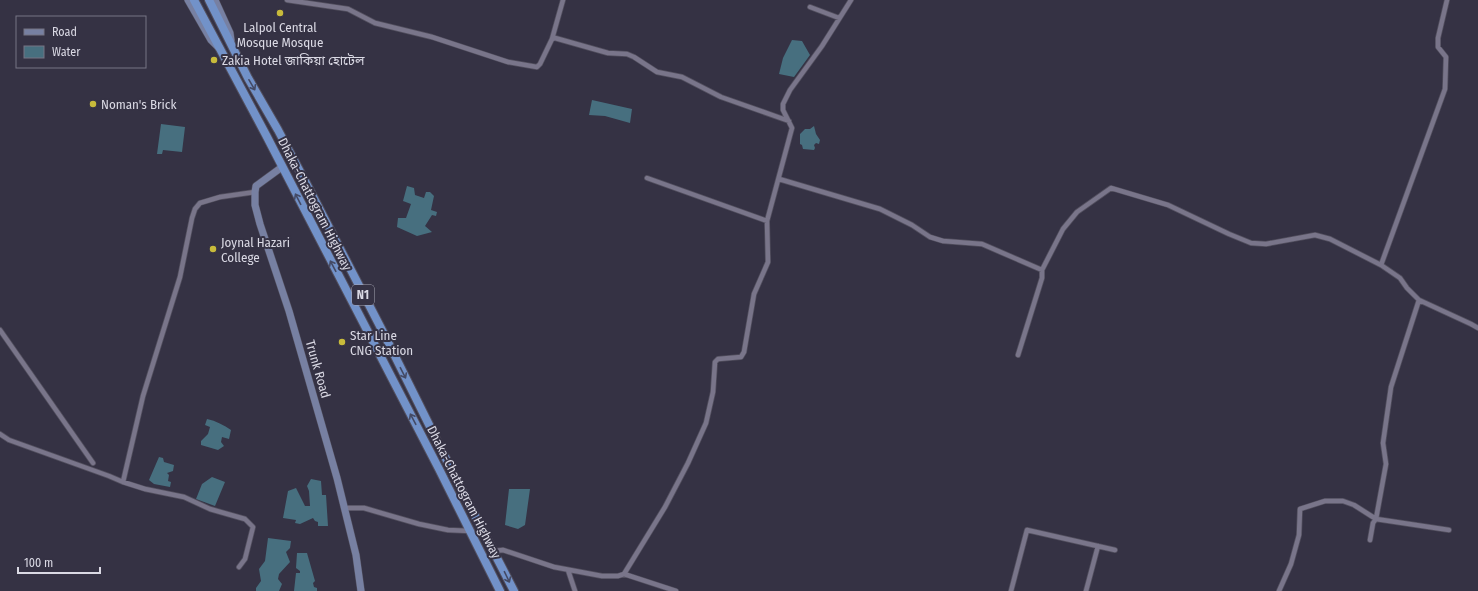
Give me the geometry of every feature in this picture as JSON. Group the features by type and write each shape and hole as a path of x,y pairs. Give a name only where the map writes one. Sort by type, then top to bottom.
{"highway":[{"name":"Dhaka-Chattogram Highway","path":"194,0 266,135 500,591"},
{"name":"Dhaka-Chattogram Highway","path":"209,0 248,78 278,130 383,332 456,479 514,591"},
{"path":"266,135 278,130"},
{"path":"316,234 321,238 325,237 329,233 329,229"},
{"path":"327,254 327,250 330,246 334,245 338,247"}],"main road":[{"path":"188,0 211,40 221,50"},
{"path":"215,0 230,33 233,47"},
{"path":"255,192 256,186 282,167"},
{"name":"Trunk Road","path":"255,192 255,205 260,224 289,311 337,478 356,555 361,591"}],"street":[{"path":"287,0 348,9 375,23 432,37 508,62 537,67 540,64 552,39 563,0"},
{"path":"624,574 665,508 706,423 713,392 715,362 718,359 741,357 744,352 754,294 768,262 767,221 792,128 783,110 783,104 790,90 822,46 851,0"},
{"path":"1381,265 1445,89 1446,57 1438,47 1438,38 1447,0"},
{"path":"810,7 839,18"},
{"path":"552,39 555,38 608,53 627,54 657,72 682,77 721,97 789,121"},
{"path":"647,178 767,221"},
{"path":"778,179 880,210 912,225 930,237 942,241 982,244 1042,270"},
{"path":"1018,355 1042,278 1042,270 1063,229 1077,212 1111,188 1168,205 1252,244 1266,244 1315,235 1330,239 1381,265 1400,278 1407,288 1419,300 1478,328"},
{"path":"123,482 143,396 180,277 195,209 200,203 220,197 255,192"},
{"path":"1370,540 1373,523 1376,519 1386,464 1383,443 1391,387 1419,300"},
{"path":"0,330 93,463"},
{"path":"0,434 9,440 123,482 145,489 184,497 210,509 245,519 252,527 245,559 239,567"},
{"path":"1279,591 1291,564 1299,536 1300,509 1325,501 1343,501 1354,505 1376,519 1449,530"},
{"path":"344,508 364,508 419,524 448,530 470,531"},
{"path":"1011,591 1027,530 1115,550"},
{"path":"1086,591 1098,546"},
{"path":"494,551 503,550 554,568 602,576 618,576 624,574 676,591"},
{"path":"568,570 575,591"}],"water":[{"path":"792,40 802,41 810,55 794,77 779,74 783,58"},
{"path":"592,100 632,109 630,123 605,116 589,115"},
{"path":"161,124 185,127 182,152 163,150 162,154 157,154"},
{"path":"814,126 816,134 820,140 819,144 816,143 814,145 814,150 803,149 802,145 800,144 800,134 805,129 810,129"},
{"path":"407,186 414,188 415,195 424,198 426,192 430,192 434,196 431,210 437,212 436,216 432,215 425,226 432,232 417,236 397,227 398,218 406,218 411,204 403,201"},
{"path":"207,419 220,423 231,430 229,439 222,437 221,442 224,446 218,450 201,445 201,441 208,434 210,427 205,425"},
{"path":"159,457 163,458 164,462 174,465 173,471 167,473 169,475 168,481 171,482 170,487 154,484 149,480"},
{"path":"212,477 225,482 215,506 196,499 202,484"},
{"path":"311,479 321,481 322,495 326,495 328,526 318,526 318,522 313,518 300,524 295,523 296,520 283,518 288,491 296,488 305,506 310,506 309,491 307,486"},
{"path":"509,489 530,489 525,525 518,529 505,525"},
{"path":"268,538 291,541 290,548 286,552 290,562 279,574 278,579 282,584 279,591 256,591 256,588 261,581 259,569 265,561"},
{"path":"297,553 307,553 315,581 313,583 314,587 317,588 317,591 294,591 296,573 300,573 300,571 296,568"}],"place":[{"name":"Lalpol Central Mosque Mosque","path":"280,13"},
{"name":"Zakia Hotel জাকিয়া হোটেল","path":"214,60"},
{"name":"Noman's Brick","path":"93,104"},
{"name":"Joynal Hazari College","path":"213,249"},
{"name":"Star Line CNG Station","path":"342,342"}]}
